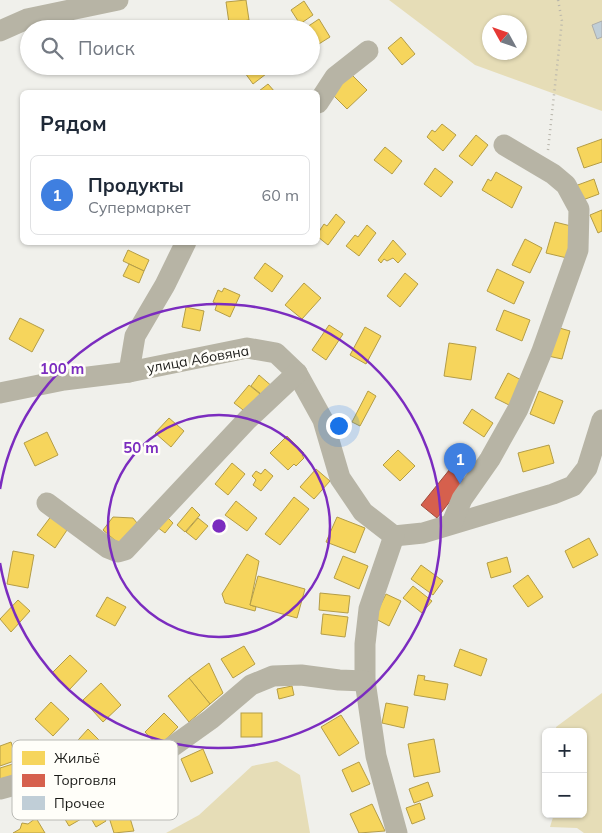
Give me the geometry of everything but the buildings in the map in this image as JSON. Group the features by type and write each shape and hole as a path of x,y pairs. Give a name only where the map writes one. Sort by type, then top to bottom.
{"street":[{"path":"25,20 118,0"},
{"path":"0,31 20,22"},
{"path":"320,100 335,77 368,51"},
{"path":"452,523 462,499 490,459 518,409 542,351 578,250 579,209 566,185 553,174 504,145"},
{"path":"129,372 135,336 165,285 185,245"},
{"name":"улица Абовяна","path":"0,393 64,380 129,372 247,348 276,352 297,373 322,420 340,478 363,512 394,536"},
{"path":"47,503 108,548 118,552 125,550 234,434 297,373"},
{"path":"397,833 376,756 365,681 365,644 369,609 394,536 423,533 553,494 573,486 587,468 602,420"},
{"path":"178,743 204,724 251,685 272,676 301,675 365,681"}],"path":[{"path":"553,174 547,148 562,21 558,0"}],"shaded area":[{"path":"389,0 602,0 602,111 475,65"},
{"path":"602,693 602,833 584,833 577,828 550,827 553,818 587,818 587,728 556,727"},
{"path":"277,761 300,775 310,833 166,833 199,815 252,766"}],"place":[{"name":"Продукты","path":"460,484"}]}
